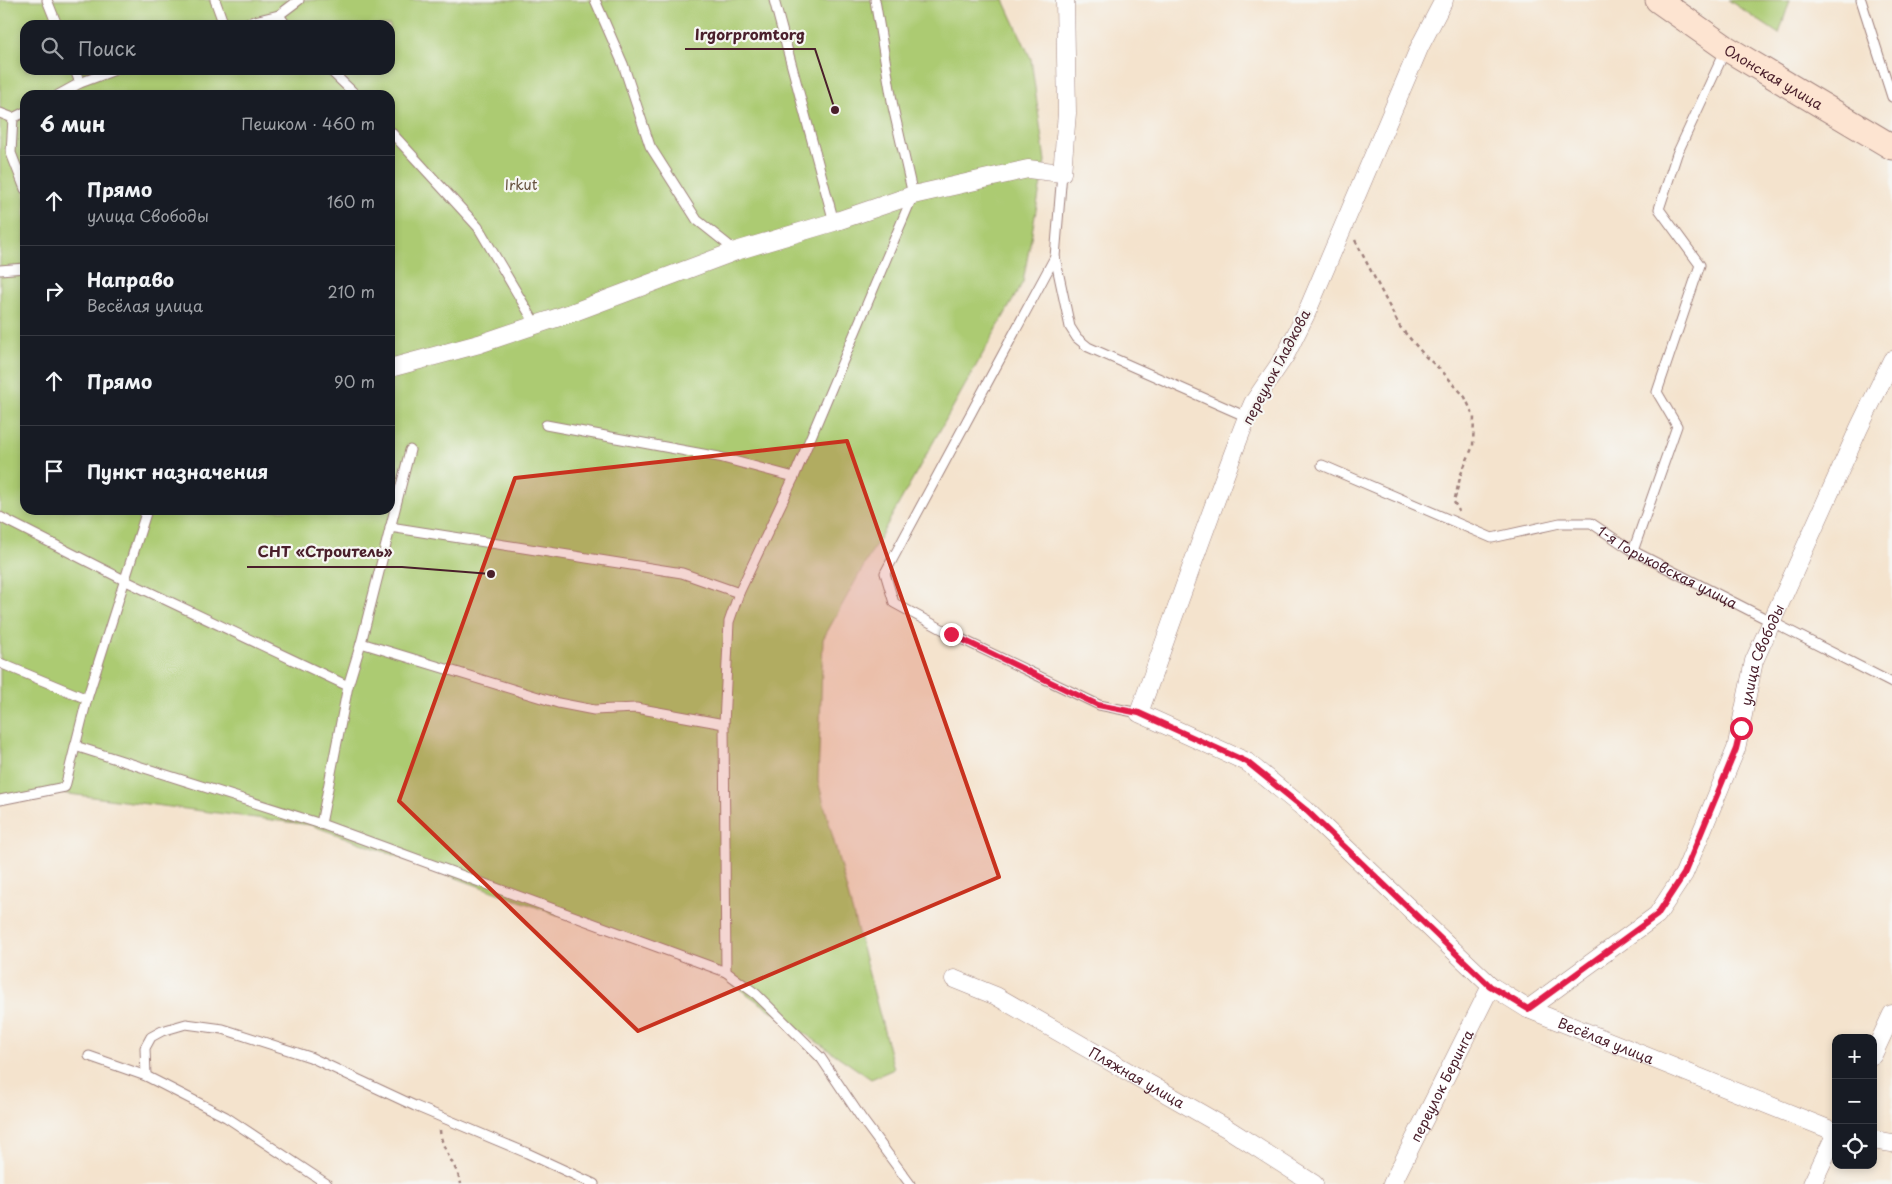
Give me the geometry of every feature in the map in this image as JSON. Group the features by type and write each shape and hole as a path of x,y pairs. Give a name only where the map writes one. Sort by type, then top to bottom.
{"street":[{"path":"395,367 479,344 536,325 736,251 834,222 913,195 1028,169 1062,172 1067,113 1065,0"},
{"name":"переулок Гладкова","path":"1139,713 1178,608 1204,530 1247,417 1253,403 1285,356 1345,223 1420,46 1444,0"},
{"name":"Олонская улица","path":"1658,0 1726,48 1892,147"},
{"name":"улица Свободы","path":"1528,1009 1657,915 1684,874 1736,749 1754,661 1892,360"},
{"name":"Весёлая улица","path":"1139,713 1247,762 1306,810 1490,986 1528,1009 1832,1131"},
{"name":"Пляжная улица","path":"954,979 996,996 1228,1129 1314,1184"},
{"name":"переулок Беринга","path":"1392,1184 1490,986"},
{"path":"1877,1046 1892,1014"},
{"path":"1877,1141 1892,1143"},
{"path":"1812,1184 1832,1142"}],"lane":[{"path":"47,0 55,20"},
{"path":"215,0 222,20"},
{"path":"259,20 279,15 299,0"},
{"path":"595,0 623,64 650,146 697,220 736,251"},
{"path":"774,0 834,222"},
{"path":"726,972 724,724 729,622 739,593 794,477 913,195 893,107 875,0"},
{"path":"1861,0 1892,97"},
{"path":"279,15 282,20"},
{"path":"1633,551 1677,426 1657,392 1700,265 1659,209 1677,154 1726,48"},
{"path":"77,75 80,83"},
{"path":"67,90 102,75"},
{"path":"335,75 351,90"},
{"path":"0,113 13,118 20,114"},
{"path":"13,118 11,153 20,176"},
{"path":"395,136 478,227 536,325"},
{"path":"1062,172 1055,257 1070,327 1077,338 1088,346 1247,417"},
{"path":"1055,257 885,573 894,603 951,634 1098,705 1139,713"},
{"path":"0,270 20,268"},
{"path":"546,425 719,457 794,477"},
{"path":"395,508 410,450"},
{"name":"1-я Горьковская улица","path":"1322,465 1492,538 1560,523 1591,523 1633,551 1892,683"},
{"path":"0,800 65,787 87,699 146,515"},
{"path":"321,824 348,686 361,643 393,515"},
{"path":"0,517 126,581 348,686"},
{"path":"390,527 682,573 739,593"},
{"path":"361,643 558,703 594,710 636,708 724,724"},
{"path":"0,663 87,699"},
{"path":"75,746 321,824 726,972 756,994 821,1058 862,1119 910,1184"},
{"path":"146,1076 145,1048 151,1037 162,1031 186,1024 223,1029 310,1056 439,1116 594,1184"},
{"path":"89,1056 146,1076 226,1118 327,1184"}],"path":[{"path":"1345,223 1400,327 1465,397 1474,417 1473,446 1461,474 1454,502 1461,517 1478,532"},
{"path":"439,1116 440,1136 448,1157 459,1175 461,1184"}],"highlighted area":[{"path":"847,441 999,877 638,1031 399,801 515,478"}],"green space":[{"name":"Irkut","path":"0,0 1004,0 1031,59 1045,161 1023,282 823,639 818,781 894,1069 871,1079 715,972 311,825 61,793 0,800"},
{"path":"1728,0 1790,0 1779,34"}],"place":[{"name":"Irgorpromtorg","path":"835,110"},
{"name":"СНТ «Строитель»","path":"491,574"}],"route":[{"path":"951,634 1098,705 1139,713 1247,762 1306,810 1490,986 1528,1009 1657,915 1684,874 1736,749 1741,728"}]}
